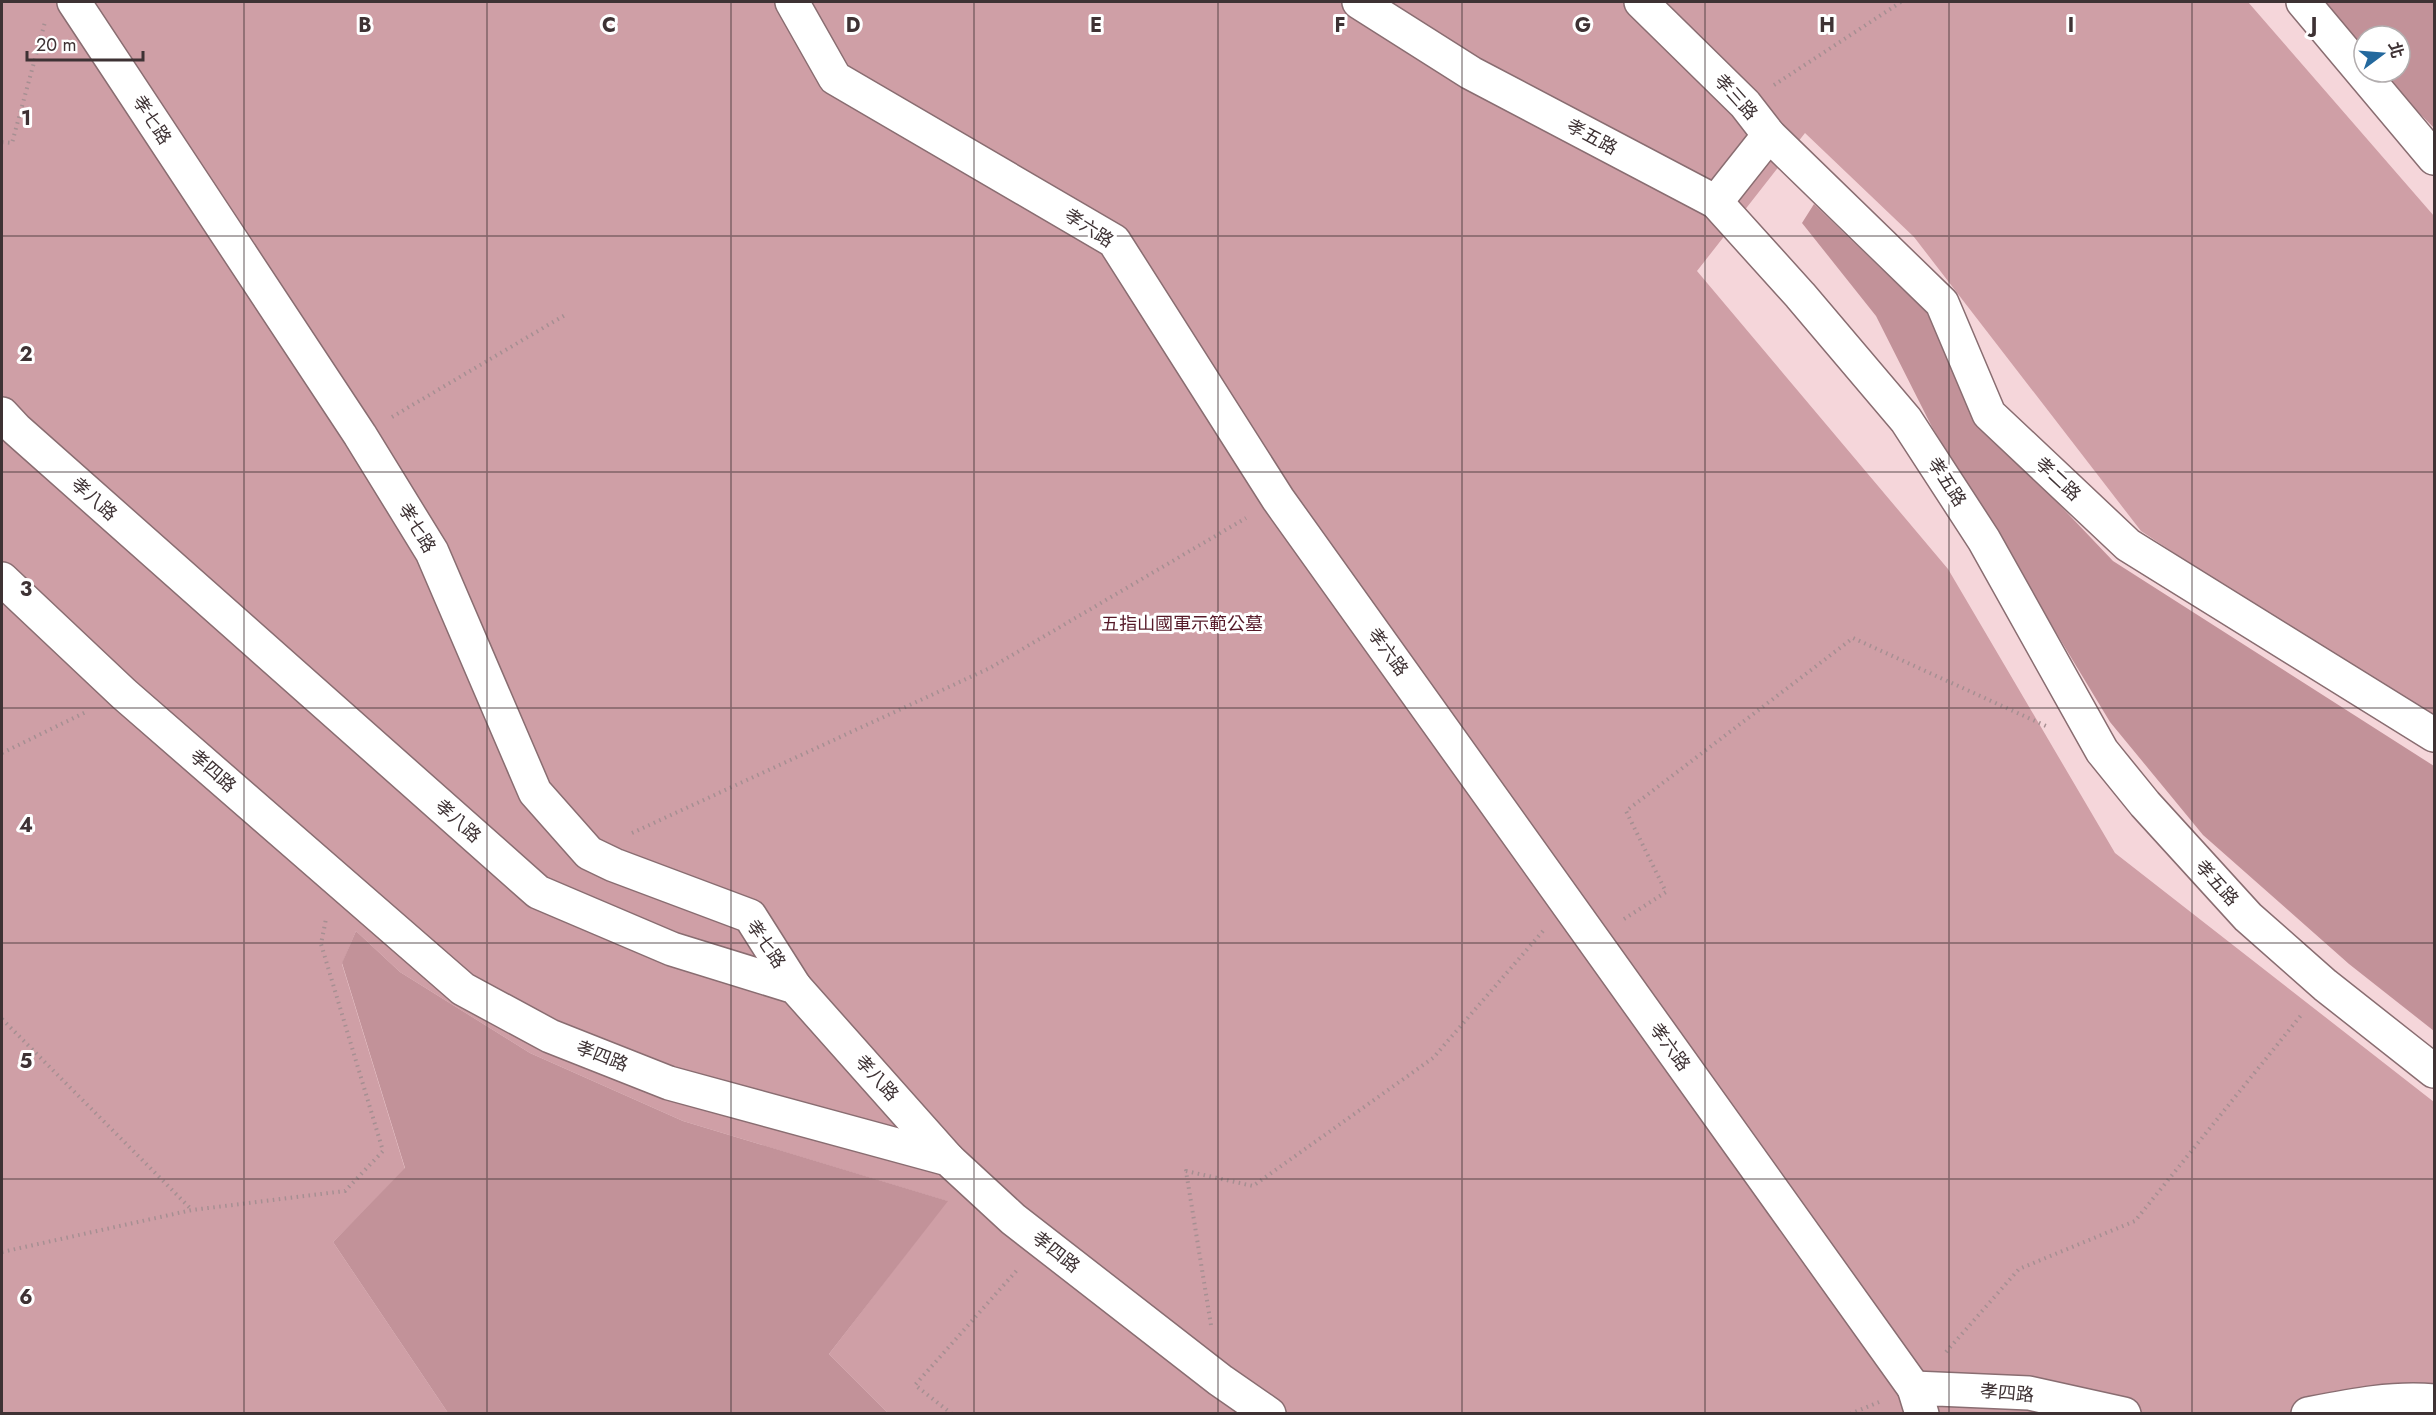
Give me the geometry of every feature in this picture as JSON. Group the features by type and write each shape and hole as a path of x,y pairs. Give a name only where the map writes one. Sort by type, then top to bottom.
{"lane":[{"name":"孝六路","path":"792,2 835,78 1114,241 1278,499 1567,903 1918,1401"},
{"name":"孝五路","path":"1359,2 1471,73 1716,202 1800,295 1906,420 1984,540 2102,752 2145,804 2248,917 2325,985 2434,1071"},
{"name":"孝三路","path":"1641,2 1745,104 1768,135 1716,202"},
{"path":"2303,2 2434,158"},
{"name":"孝七路","path":"61,7 360,435 432,552 535,792 589,853 614,865 750,916 795,987"},
{"name":"孝二路","path":"1768,135 1942,303 1989,414 2128,545 2434,735"},
{"name":"孝八路","path":"2,414 16,429 538,892 672,949 795,987 948,1159"},
{"name":"孝四路","path":"2,579 124,694 463,989 550,1036 669,1083 948,1159 1013,1219 1042,1242 1220,1380 1269,1413"},
{"name":"孝四路","path":"1918,1401 2029,1394 2124,1413"},
{"path":"2308,1413 2346,1406 2415,1399 2434,1401"}],"path":[{"path":"1745,104 1901,2"},
{"path":"2,142 12,143 61,7"},
{"path":"360,435 565,315"},
{"path":"589,853 990,668 1278,499"},
{"path":"1593,940 1666,892 1626,811 1853,638 2048,727"},
{"path":"2,753 124,694"},
{"path":"2,1252 192,1210 345,1191 383,1151 321,944 335,877"},
{"path":"1220,1380 1186,1171 1253,1186 1433,1058 1567,903"},
{"path":"1918,1401 2019,1269 2135,1221 2325,985"},
{"path":"2,1020 192,1210"},
{"path":"952,1413 915,1385 1042,1242"}],"green space":[{"name":"五指山國軍示範公墓","path":"2,2 2248,2 2434,216 2434,726 2141,531 1914,237 1805,133 1697,271 1948,569 2115,853 2434,1102 2434,1413 888,1413 829,1354 947,1201 683,1121 530,1053 400,972 356,931 342,964 405,1169 333,1242 448,1413 2,1414"}],"shaded area":[{"path":"2310,2 2434,2 2434,128 2391,84 2412,84 2412,24 2352,24 2352,44"},
{"path":"1814,204 1927,313 1975,416 2113,561 2434,766 2434,1031 2349,964 2203,835 2110,722 1932,427 1876,316 1802,223"},
{"path":"356,931 400,972 530,1053 683,1121 948,1201 829,1354 888,1413 448,1413 333,1242 405,1168 342,963"}]}
